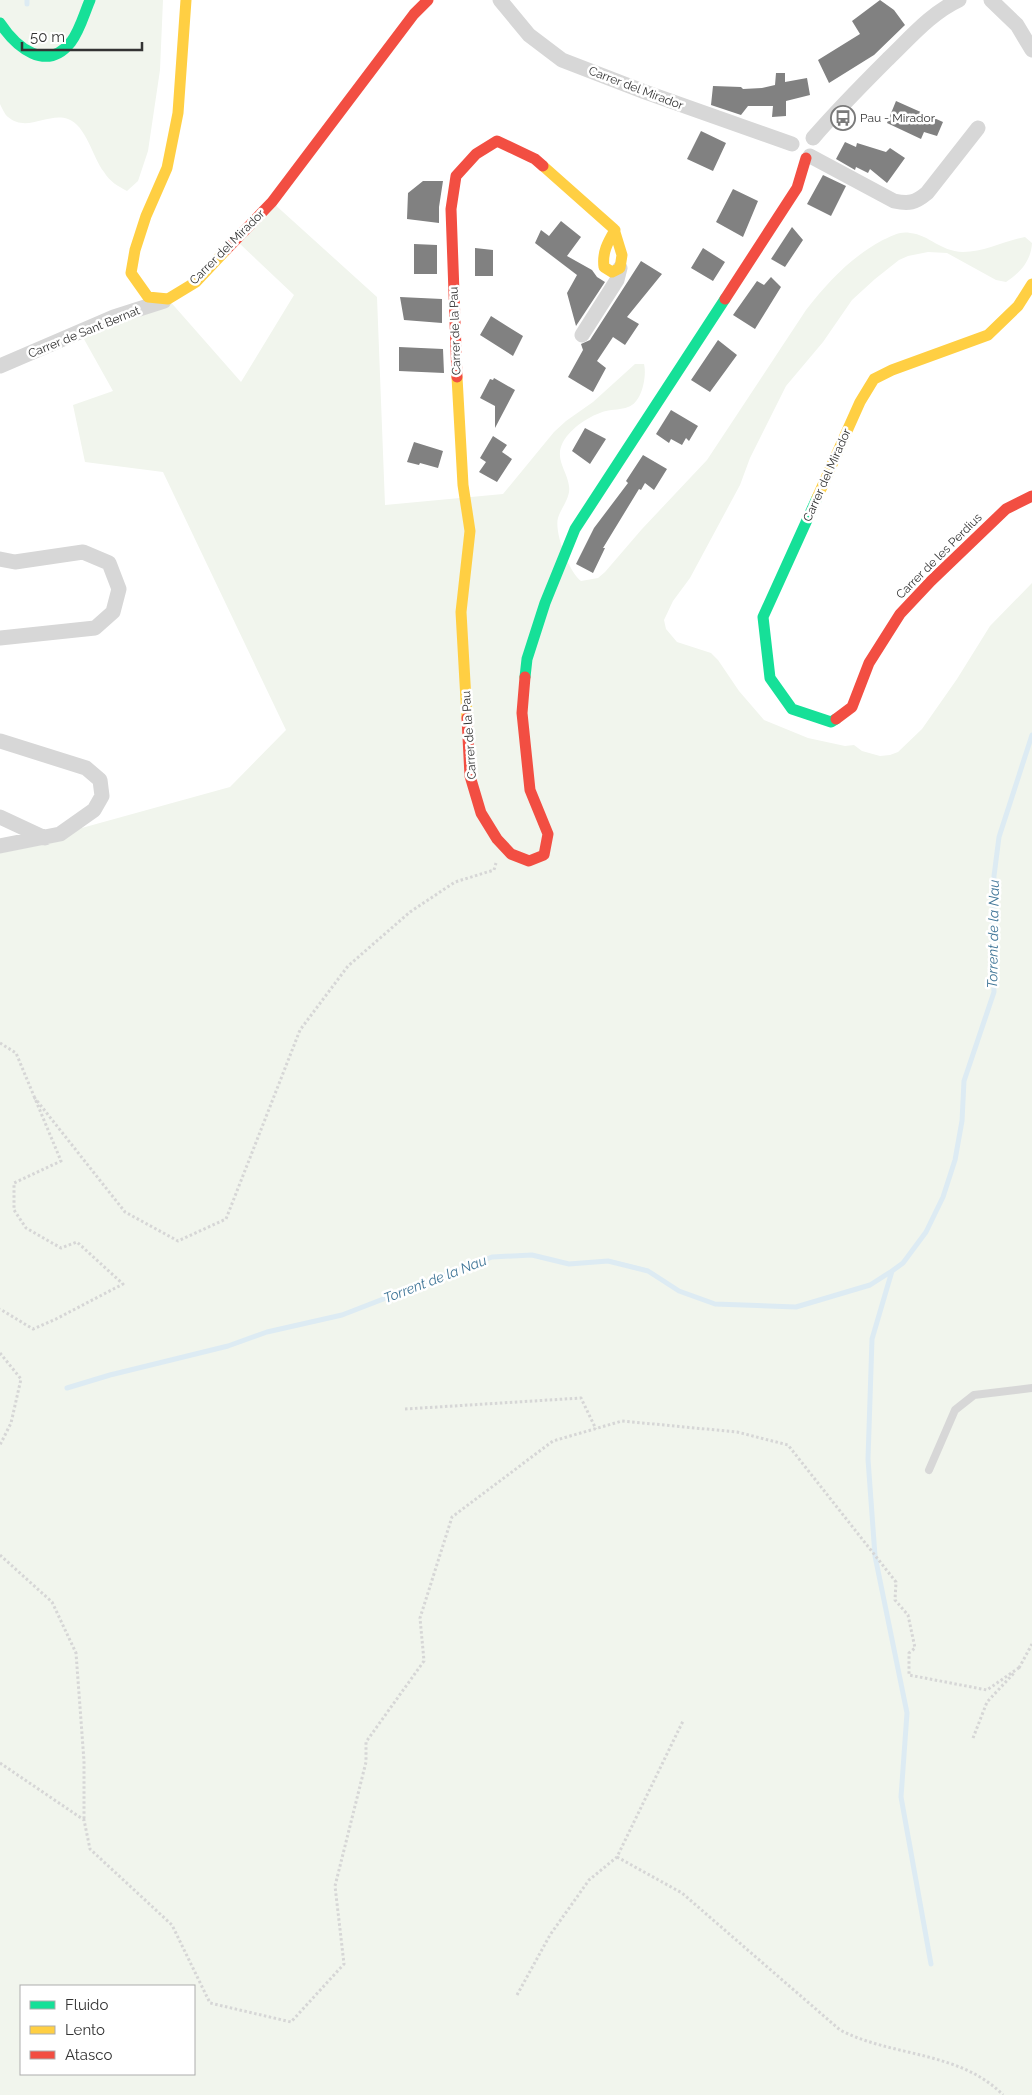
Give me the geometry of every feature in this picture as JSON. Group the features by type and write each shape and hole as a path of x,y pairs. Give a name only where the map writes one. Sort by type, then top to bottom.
{"street":[{"path":"0,23 9,38 25,50 36,55 54,56 72,40 90,0"},
{"path":"168,299 148,297 131,273 135,250 146,216 167,168 178,114 186,0"},
{"name":"Carrer del Mirador","path":"168,299 196,282 272,202 414,14 428,0"},
{"name":"Carrer del Mirador","path":"500,0 529,35 562,60 792,144"},
{"path":"812,138 835,112 913,35 946,6 959,0"},
{"path":"991,0 1017,25 1032,50"},
{"path":"808,157 816,146 808,134 800,134 794,139 792,144 795,154 808,157 894,201 907,204 917,201 927,193 978,128"},
{"name":"Carrer de la Pau","path":"615,230 535,160 497,141 476,154 456,176 451,209 458,414 463,485 470,531 461,612 470,776 481,813 501,844 511,854 529,861 544,856 548,834 530,790 522,713 527,659 545,603 573,532 797,188 808,157"},
{"path":"582,335 617,280 622,255 615,230"},
{"path":"615,230 602,256 604,267 612,272 620,268"},
{"name":"Carrer del Mirador","path":"831,722 792,709 770,678 762,617 860,402 874,378 988,335 1018,306 1032,284"},
{"name":"Carrer de Sant Bernat","path":"0,366 114,317 168,299"},
{"name":"Carrer de les Perdius","path":"831,722 852,707 869,664 900,614 931,581 1006,509 1032,496"},
{"path":"0,559 15,562 83,552 109,563 119,589 113,612 95,628 0,638"},
{"path":"0,742 86,768 100,780 102,796 94,810 60,834 0,846"},
{"path":"0,817 45,838"}],"lane":[{"path":"929,1470 955,1410 974,1395 1032,1388"}],"path":[{"path":"34,1097 125,1212 178,1241 226,1219 300,1030 348,966 410,912 456,882 494,870 501,844"},
{"path":"0,1043 16,1053 61,1161 14,1183 14,1210 26,1228 60,1248 77,1242 123,1284 33,1329 0,1308"},
{"path":"0,1353 21,1379 11,1423 0,1445"},
{"path":"405,1409 581,1398 596,1429"},
{"path":"0,1555 52,1602 76,1653 84,1761 84,1820 90,1849 172,1926 210,2003 291,2022 344,1964 335,1886 366,1762 366,1742 424,1661 420,1618 452,1517 553,1441 622,1422 737,1432 788,1445 896,1582 896,1600 908,1616 916,1648 909,1652 909,1675 987,1690 1020,1667"},
{"path":"973,1738 986,1702 1020,1667 1032,1644"},
{"path":"518,1995 550,1935 589,1880 617,1857 683,1721"},
{"path":"0,1763 84,1820"},
{"path":"617,1857 682,1893 840,2030 854,2038 936,2059 979,2074 1003,2095"}],"shaded area":[{"path":"0,0 163,0 160,70 148,151 138,181 127,191 114,183 106,175 80,128 74,122 68,119 53,118 23,123 15,121 5,113 0,104"},
{"path":"272,202 377,297 385,505 503,494 554,432 593,402 635,364 644,364 644,382 637,400 625,408 609,410 587,419 566,437 561,448 560,459 568,480 569,490 558,518 558,532 567,561 581,581 598,578 605,572 642,529 707,460 806,310 822,290 859,255 881,241 902,233 917,234 947,249 963,252 971,252 1025,237 1032,243 1024,266 1006,282 996,280 947,253 928,252 899,260 852,300 823,342 786,386 750,458 740,485 690,578 673,601 664,620 666,629 677,642 711,653 718,660 739,691 764,720 808,738 845,746 854,745 862,751 880,756 890,755 898,752 922,729 957,679 990,626 1032,583 1032,2095 0,2095 0,846 60,834 230,787 286,730 163,472 85,462 73,405 113,391 80,332 168,299 241,382 294,295 239,243"}],"building":[{"path":"880,0 894,10 905,25 874,55 829,83 818,60 860,34 852,21"},
{"path":"776,73 785,73 785,82 807,78 810,95 786,101 786,116 772,117 773,106 748,106 741,115 711,105 713,86 741,87 743,89 762,88 775,85"},
{"path":"896,101 943,122 937,136 924,132 921,139 887,123"},
{"path":"701,131 726,143 713,171 687,159"},
{"path":"845,142 856,147 857,143 886,152 890,148 905,158 887,183 870,169 868,173 856,167 855,170 836,159"},
{"path":"823,175 846,186 831,216 807,204"},
{"path":"423,181 443,181 439,207 439,223 407,219 408,193"},
{"path":"733,189 758,201 743,237 716,222"},
{"path":"561,221 581,237 567,256 592,270 597,277 605,282 576,326 567,293 577,275 535,243 541,230 549,236"},
{"path":"792,227 803,240 785,267 771,259"},
{"path":"414,244 437,245 437,274 414,274"},
{"path":"475,248 493,250 493,276 475,276"},
{"path":"703,248 725,262 713,281 691,268"},
{"path":"641,261 662,274 627,317 639,324 625,345 613,337 597,361 606,368 593,392 568,377 583,350 581,344 590,340"},
{"path":"771,277 781,287 755,329 733,315 757,281 764,285"},
{"path":"400,297 442,299 442,323 404,320"},
{"path":"491,316 523,336 513,356 480,335"},
{"path":"718,340 737,355 710,392 691,380"},
{"path":"399,347 443,349 444,373 399,371"},
{"path":"494,378 515,390 495,428 495,406 480,398 490,379 493,380"},
{"path":"671,410 698,426 689,441 686,438 682,445 671,439 669,443 656,434"},
{"path":"585,428 606,439 590,464 572,451"},
{"path":"493,436 507,445 502,452 512,459 497,482 479,472 486,462 480,458"},
{"path":"414,442 443,451 438,468 407,462"},
{"path":"643,455 667,469 654,490 645,483 641,490 639,489 603,548 605,548 593,573 576,564 594,528 628,483 626,481"}],"waterway":[{"name":"Torrent de la Nau","path":"67,1388 110,1375 228,1346 267,1332 342,1315 492,1257 532,1255 569,1264 608,1261 648,1271 679,1291 715,1304 796,1307 870,1285 892,1271 903,1263 926,1232 943,1197 955,1160 962,1121 964,1081 994,992 992,953 994,876 999,837 1032,735"},
{"path":"892,1271 872,1339 868,1459 875,1556 907,1713 901,1797 931,1964"}],"traffic: fast":[{"path":"0,23 23,48 42,56 52,55 61,51 71,42 90,0"},
{"path":"525,677 527,659 545,603 575,529 725,299"},
{"path":"817,498 763,617 770,678 792,709 831,722 836,719"}],"traffic: slow":[{"path":"186,0 178,113 167,168 146,216 135,250 131,273 148,297 168,299 196,282 226,250"},
{"path":"543,166 614,229 622,255 620,268 612,272 604,267 604,257 608,243 612,234 615,230"},
{"path":"817,498 860,402 874,379 892,370 988,335 1018,306 1032,284"},
{"path":"457,377 463,485 470,531 461,612 467,718"}],"traffic: jam":[{"path":"226,250 272,202 414,14 428,0"},
{"path":"457,377 451,209 456,176 476,154 497,141 535,159 543,166"},
{"path":"725,299 797,188 806,158"},
{"path":"836,719 852,707 869,663 900,614 931,581 1006,509 1032,496"},
{"path":"467,718 470,776 481,813 497,839 511,854 529,861 544,855 548,834 530,790 522,713 525,677"}],"place":[{"name":"Pau - Mirador","path":"843,118"}]}
